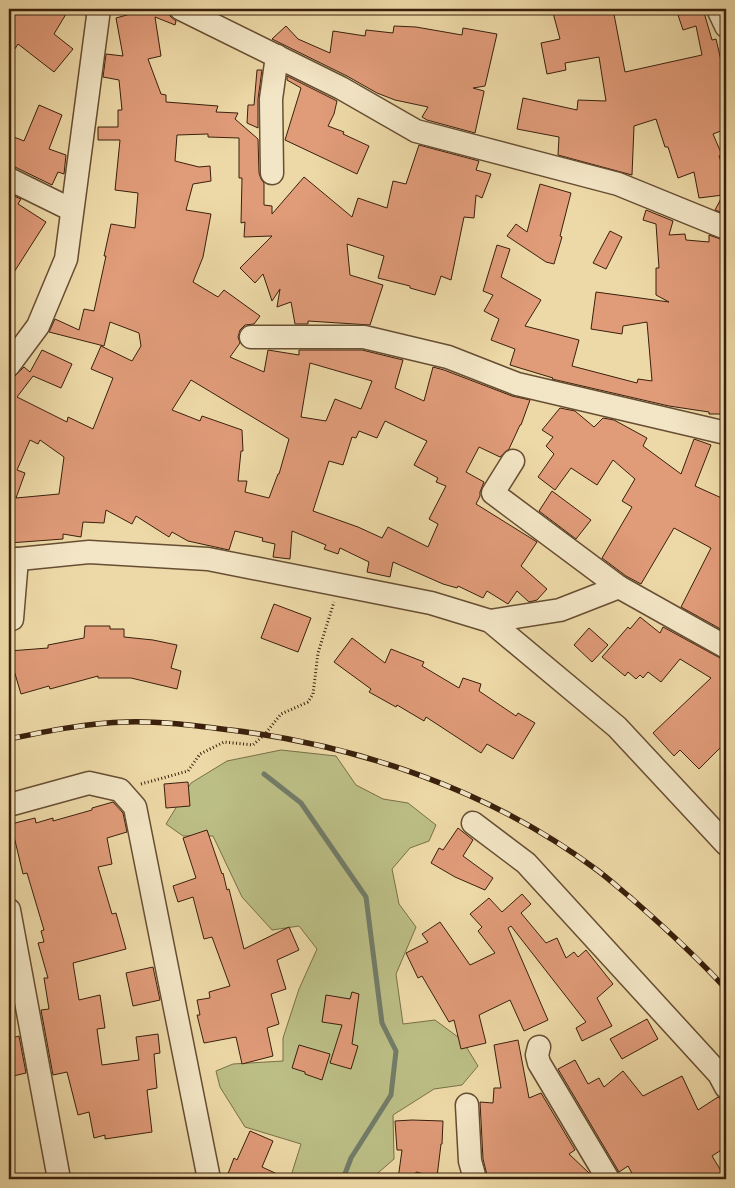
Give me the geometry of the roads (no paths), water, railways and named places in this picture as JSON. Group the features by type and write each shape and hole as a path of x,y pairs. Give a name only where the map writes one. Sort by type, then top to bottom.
{"street":[{"path":"9,365 38,326 66,258 99,9"},
{"path":"181,9 341,88 416,131 618,184 726,228"},
{"path":"718,9 726,26"},
{"path":"272,173 271,99 277,56"},
{"path":"9,179 72,210"},
{"path":"251,337 364,337 448,357 517,384 726,433"},
{"path":"513,461 493,493 619,587 726,647"},
{"path":"9,620 12,618 13,560 88,552 208,558 431,603 490,621 617,728 726,844"},
{"path":"490,621 560,610 619,587"},
{"path":"9,805 89,782 120,790 135,807 209,1179"},
{"path":"472,823 526,863 719,1074 726,1087"},
{"path":"9,910 59,1179"},
{"path":"538,1047 537,1055 539,1062 608,1179"},
{"path":"467,1105 470,1161 475,1179"}],"waterway":[{"path":"264,774 301,803 366,897 382,1023 396,1051 391,1095 351,1158 343,1179"}],"railway":[{"path":"9,739 97,724 140,722 179,724 280,737 376,760 423,776 469,795 513,817 556,842 597,870 668,931 726,989"}]}
